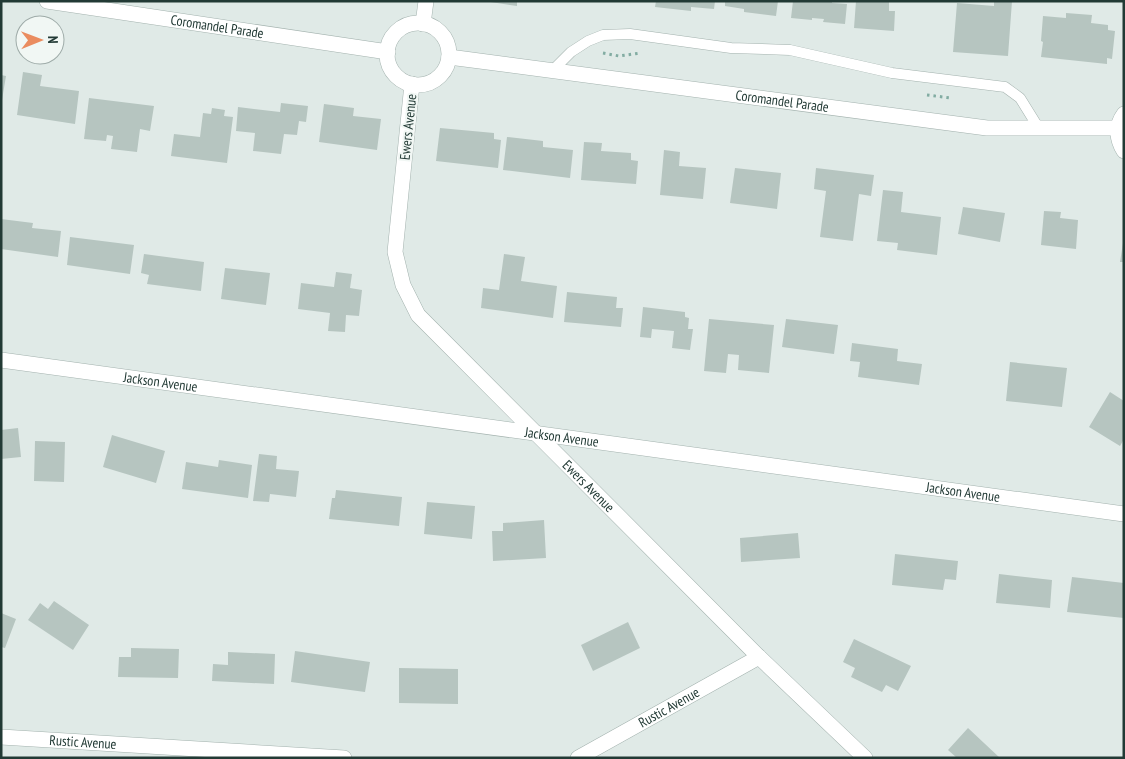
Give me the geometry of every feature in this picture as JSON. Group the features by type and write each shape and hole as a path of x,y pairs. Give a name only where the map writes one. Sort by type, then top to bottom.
{"street":[{"name":"Coromandel Parade","path":"47,1 388,52"},
{"path":"423,24 426,1"},
{"path":"423,24 432,26 445,39 449,57 446,67 436,79 422,85 412,84 397,76 388,60 388,52 390,42 403,27 423,24"},
{"name":"Coromandel Parade","path":"449,57 987,128 1118,128"},
{"name":"Ewers Avenue","path":"412,84 395,252 403,285 418,315 759,656 865,758"},
{"path":"1124,114 1118,128 1118,140 1124,152"},
{"name":"Jackson Avenue","path":"1,360 1124,514"},
{"name":"Rustic Avenue","path":"578,758 759,656"},
{"name":"Rustic Avenue","path":"1,737 344,758"}],"lane":[{"path":"553,70 571,52 588,41 604,35 630,34 731,48 790,50 892,73 1004,88 1020,98 1038,127"}],"path":[{"path":"601,53 619,56 647,52"},
{"path":"922,94 954,99"}],"building":[{"path":"484,1 517,1 517,6"},
{"path":"656,1 715,1 714,9 691,7 691,11 655,7"},
{"path":"725,1 778,1 776,16 744,12 744,9 725,6"},
{"path":"793,1 832,1 832,3 847,4 845,24 823,22 824,19 791,18"},
{"path":"856,1 889,1 889,11 895,11 894,31 854,28"},
{"path":"994,1 1012,1 1008,56 953,52 957,3 994,6"},
{"path":"1066,13 1092,15 1091,23 1108,25 1108,30 1115,31 1112,59 1107,58 1107,64 1041,57 1043,16 1066,18"},
{"path":"23,72 42,75 40,86 79,91 75,124 17,115"},
{"path":"1,75 6,76 2,100 1,100"},
{"path":"89,98 154,106 150,131 140,129 137,152 111,149 113,136 107,135 106,141 84,139"},
{"path":"281,103 308,106 306,122 299,121 297,135 284,134 281,154 253,151 255,133 236,131 238,107 280,112"},
{"path":"324,104 354,108 353,116 381,119 377,150 319,142"},
{"path":"212,108 225,110 224,116 233,117 227,163 171,156 174,134 200,137 203,113 211,114"},
{"path":"440,128 494,133 494,139 501,140 498,168 436,161"},
{"path":"507,137 543,141 543,147 573,150 570,178 503,170"},
{"path":"584,142 602,143 601,151 631,153 631,160 638,161 636,184 581,180"},
{"path":"664,150 680,152 679,166 706,168 703,199 660,195"},
{"path":"735,168 781,173 777,209 730,203"},
{"path":"816,168 874,175 871,196 859,194 853,241 820,237 826,191 814,189"},
{"path":"883,190 903,192 901,212 941,217 937,255 897,250 898,243 877,241"},
{"path":"963,207 1005,213 1000,242 958,234"},
{"path":"1044,211 1061,212 1060,218 1078,220 1076,249 1041,245"},
{"path":"1,219 33,223 32,228 61,231 58,257 1,249"},
{"path":"70,237 134,245 130,274 67,265"},
{"path":"1123,243 1124,262 1120,262"},
{"path":"144,254 204,262 201,291 147,284 149,275 141,273"},
{"path":"504,254 525,257 521,281 557,286 553,318 481,308 483,288 499,290"},
{"path":"225,268 270,273 266,305 221,299"},
{"path":"336,272 352,274 350,288 362,290 359,316 346,315 345,332 328,331 330,313 298,309 301,283 334,287"},
{"path":"567,292 617,297 616,308 623,308 621,327 564,322"},
{"path":"643,307 685,312 685,317 689,318 688,329 693,329 690,350 672,348 674,331 652,329 651,338 640,337"},
{"path":"709,319 774,325 769,373 738,370 739,355 728,354 726,373 704,371"},
{"path":"786,319 838,325 834,354 782,347"},
{"path":"852,343 898,349 897,361 922,364 919,385 858,377 860,362 850,361"},
{"path":"1010,362 1067,368 1062,407 1006,401"},
{"path":"1110,392 1124,401 1124,439 1120,446 1089,427"},
{"path":"18,428 21,457 1,459 1,430"},
{"path":"112,435 165,451 156,483 103,467"},
{"path":"35,441 65,442 64,482 34,481"},
{"path":"259,454 277,456 276,469 299,471 296,497 270,494 269,502 253,501"},
{"path":"219,460 252,465 248,498 182,489 186,462 218,467"},
{"path":"336,490 402,497 399,526 329,519 332,498 335,498"},
{"path":"427,502 475,506 472,539 424,534"},
{"path":"544,520 546,558 493,561 492,531 503,531 503,523"},
{"path":"798,533 800,558 741,562 740,538"},
{"path":"895,554 958,561 956,580 945,579 943,590 892,585"},
{"path":"999,574 1052,580 1050,608 996,603"},
{"path":"1072,577 1124,583 1124,618 1067,612"},
{"path":"54,601 89,625 73,650 28,620 40,603 48,609"},
{"path":"1,613 16,619 5,648 1,647"},
{"path":"628,622 640,648 593,671 581,645"},
{"path":"854,639 911,666 898,691 886,685 882,692 851,677 855,668 843,662"},
{"path":"131,648 179,649 178,678 118,677 119,657 131,657"},
{"path":"295,651 370,662 365,692 291,682"},
{"path":"228,652 275,654 274,684 212,681 213,664 228,665"},
{"path":"399,668 458,669 458,704 399,703"},
{"path":"968,728 1000,758 957,758 948,750"}]}
